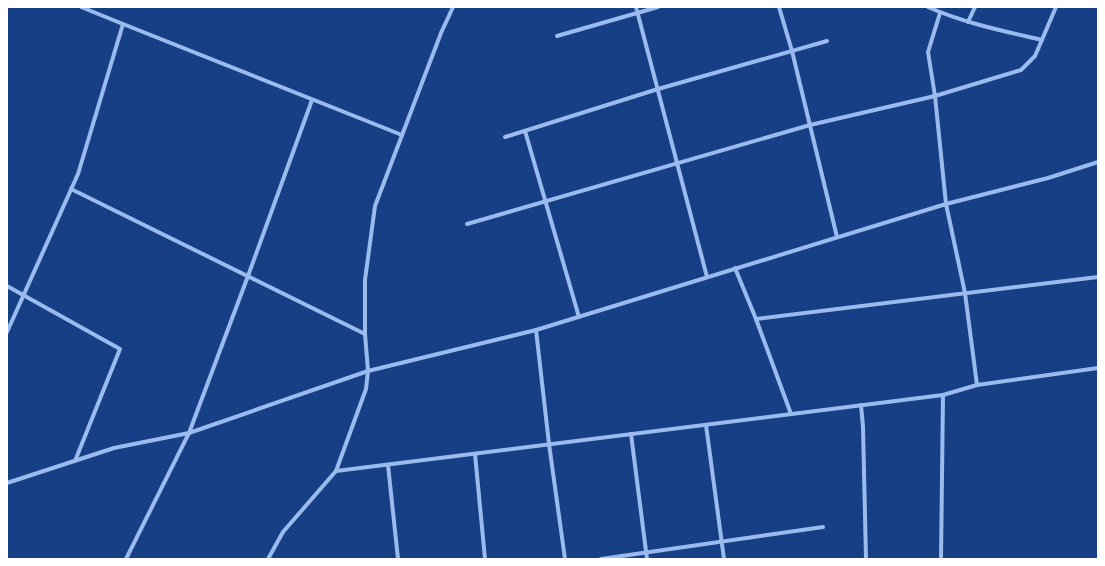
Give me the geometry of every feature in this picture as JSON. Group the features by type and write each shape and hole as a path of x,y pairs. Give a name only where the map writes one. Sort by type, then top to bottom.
{"street":[{"path":"81,7 402,135"},
{"path":"268,559 283,532 336,471 366,389 368,371 365,334 365,280 375,206 441,33 453,7"},
{"path":"636,7 707,277"},
{"path":"557,36 638,14 658,7"},
{"path":"779,7 792,51 837,237"},
{"path":"928,7 940,13 968,22 1042,40"},
{"path":"968,22 975,7"},
{"path":"467,224 810,125 935,96 1021,70 1035,56 1056,7"},
{"path":"940,13 928,52 935,96 946,204 965,293 977,386"},
{"path":"7,332 78,174 123,24"},
{"path":"505,137 658,89 827,41"},
{"path":"126,559 189,433 312,100"},
{"path":"525,131 579,317"},
{"path":"7,483 114,448 189,433 368,371 536,330 946,204 1048,178 1098,162"},
{"path":"71,189 365,334"},
{"path":"736,268 791,414"},
{"path":"756,319 1098,277"},
{"path":"7,286 120,349 75,461"},
{"path":"536,330 549,444 565,559"},
{"path":"336,471 943,395 977,386 1098,368"},
{"path":"941,559 943,395"},
{"path":"861,405 863,427 866,559"},
{"path":"706,425 724,559"},
{"path":"631,434 647,559"},
{"path":"475,454 485,559"},
{"path":"388,465 398,559"},
{"path":"601,559 823,527"}]}
